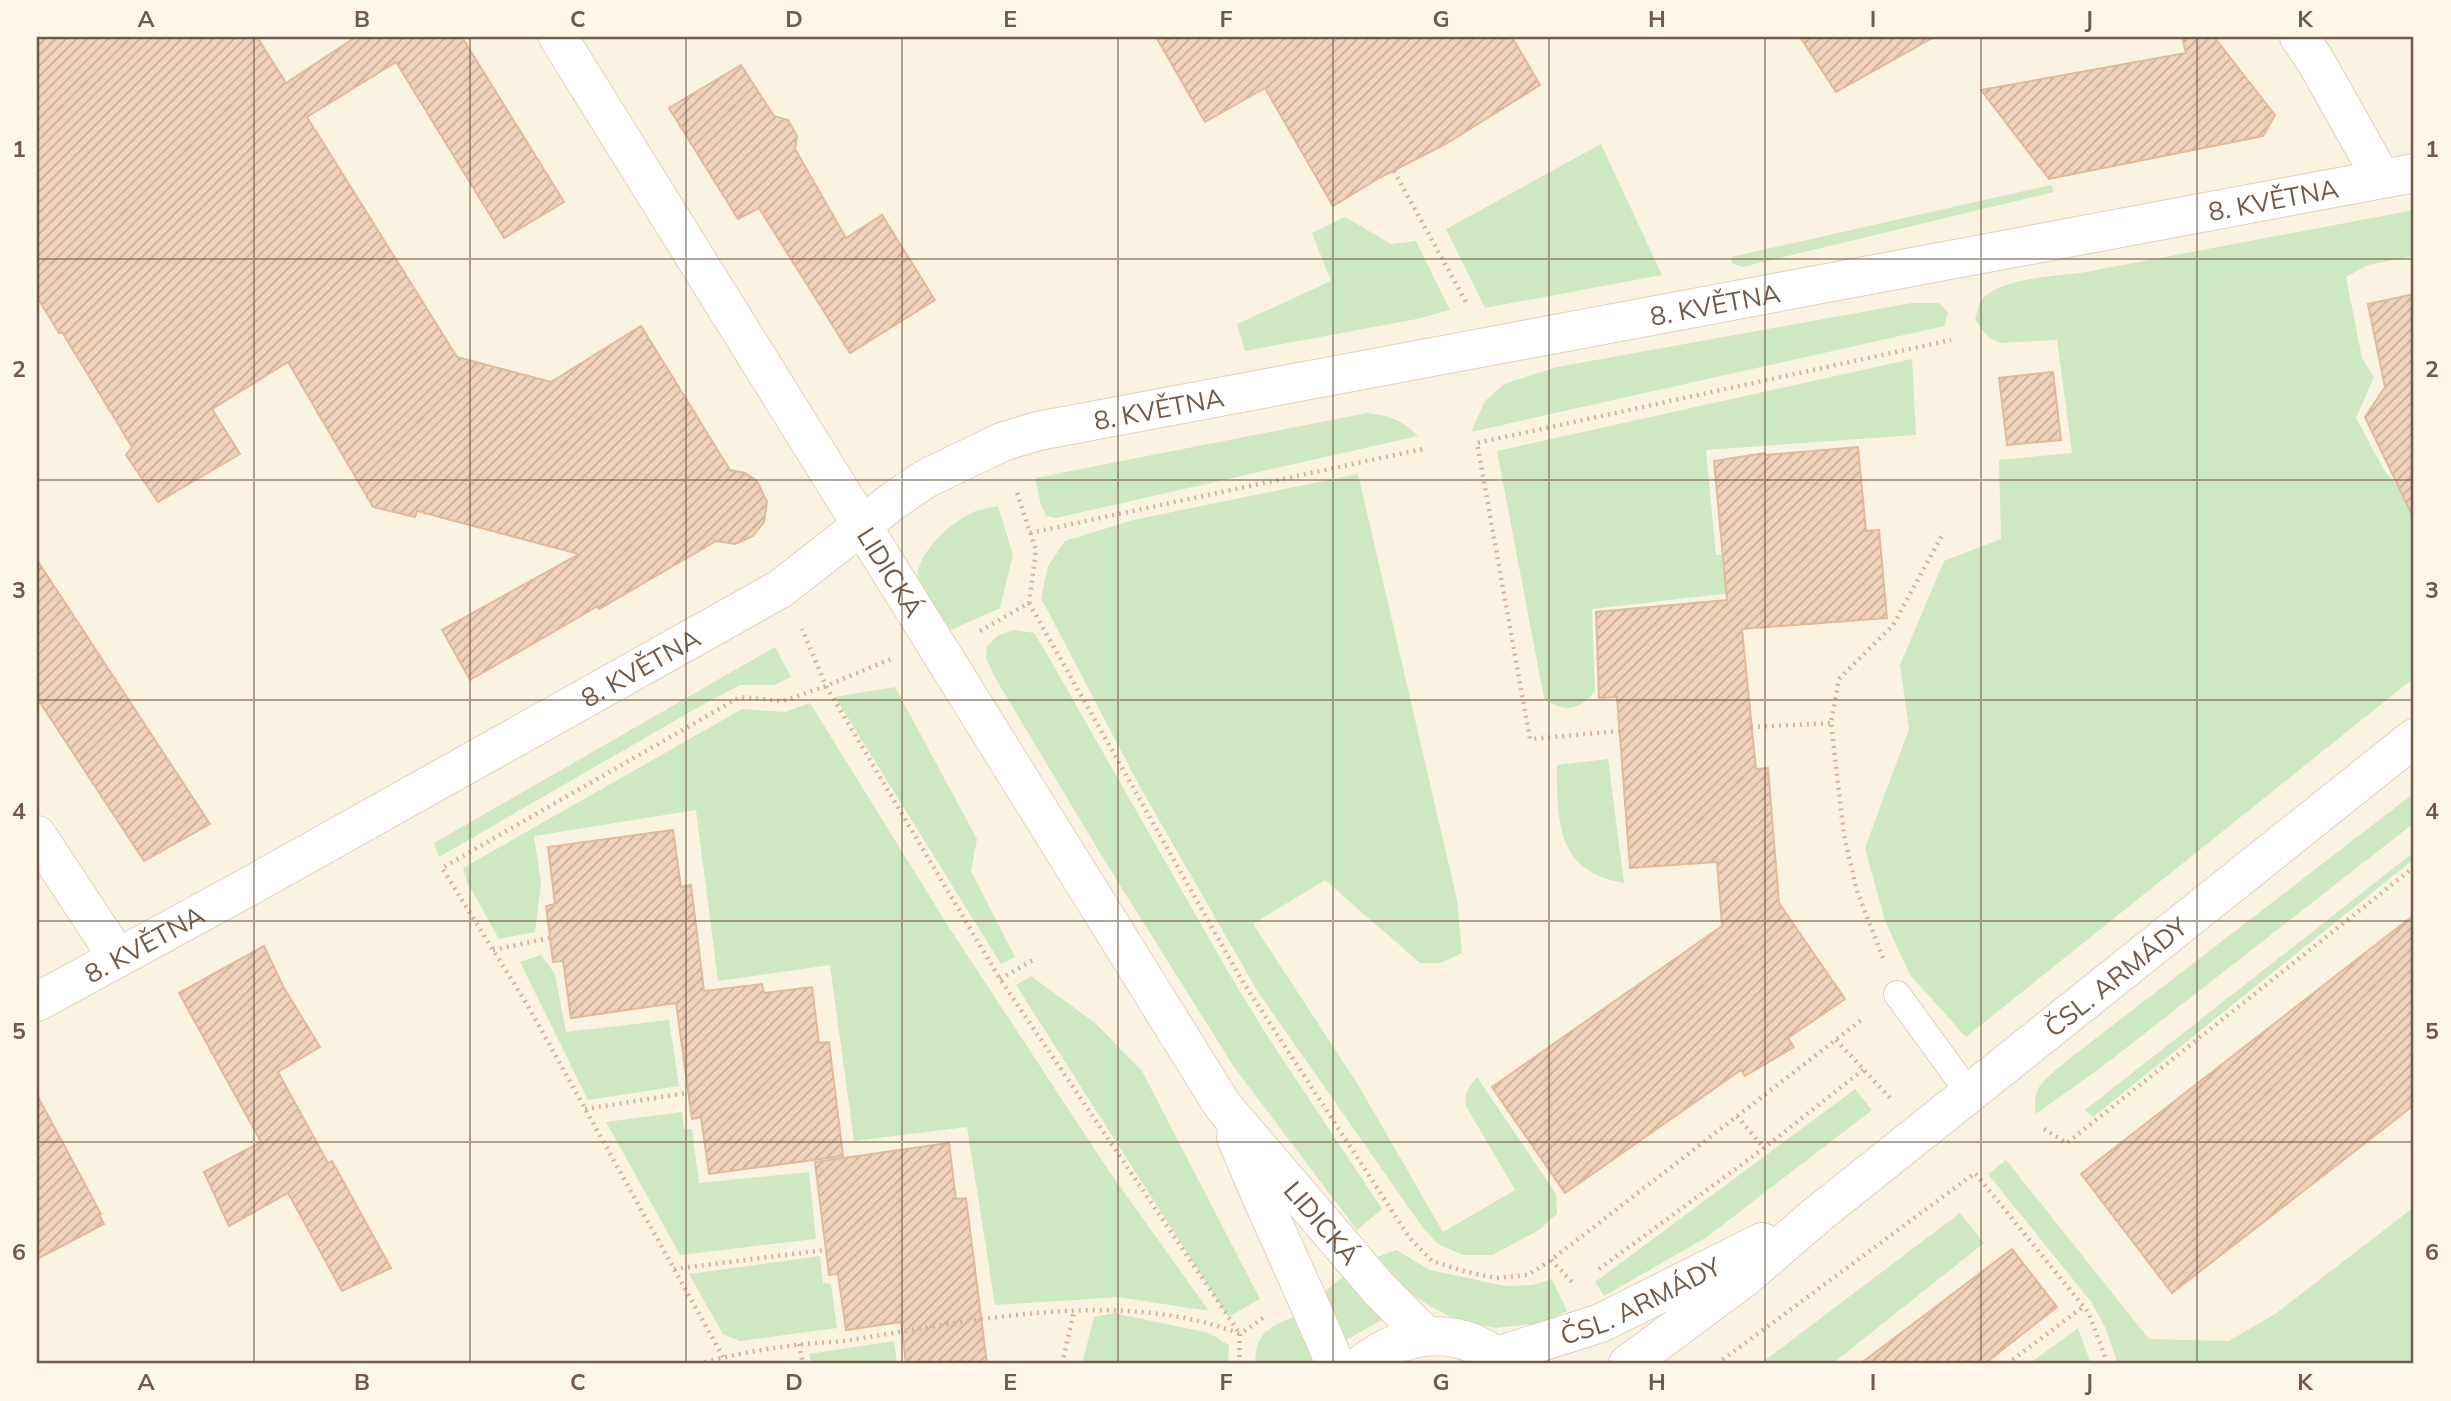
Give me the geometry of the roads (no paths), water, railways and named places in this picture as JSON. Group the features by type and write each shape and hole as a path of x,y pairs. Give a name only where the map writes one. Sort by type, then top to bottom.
{"street":[{"name":"LIDICKÁ","path":"558,37 1223,1106 1379,1290 1426,1336"},
{"path":"2298,37 2398,176"},
{"name":"8. KVĚTNA","path":"37,1002 780,589 927,478 1002,442 1038,430 2398,176"},
{"name":"ČSL. ARMÁDY","path":"1628,1364 1744,1278 1817,1215 2414,738"},
{"path":"37,835 118,958"},
{"name":"LIDICKÁ","path":"1223,1106 1260,1198 1304,1290 1335,1364"},
{"name":"ČSL. ARMÁDY","path":"1502,1360 1601,1323 1817,1215"},
{"path":"1362,1364 1379,1351 1402,1341 1426,1336 1451,1337 1475,1344 1502,1360"}],"lane":[{"path":"1897,994 1969,1093"}]}
